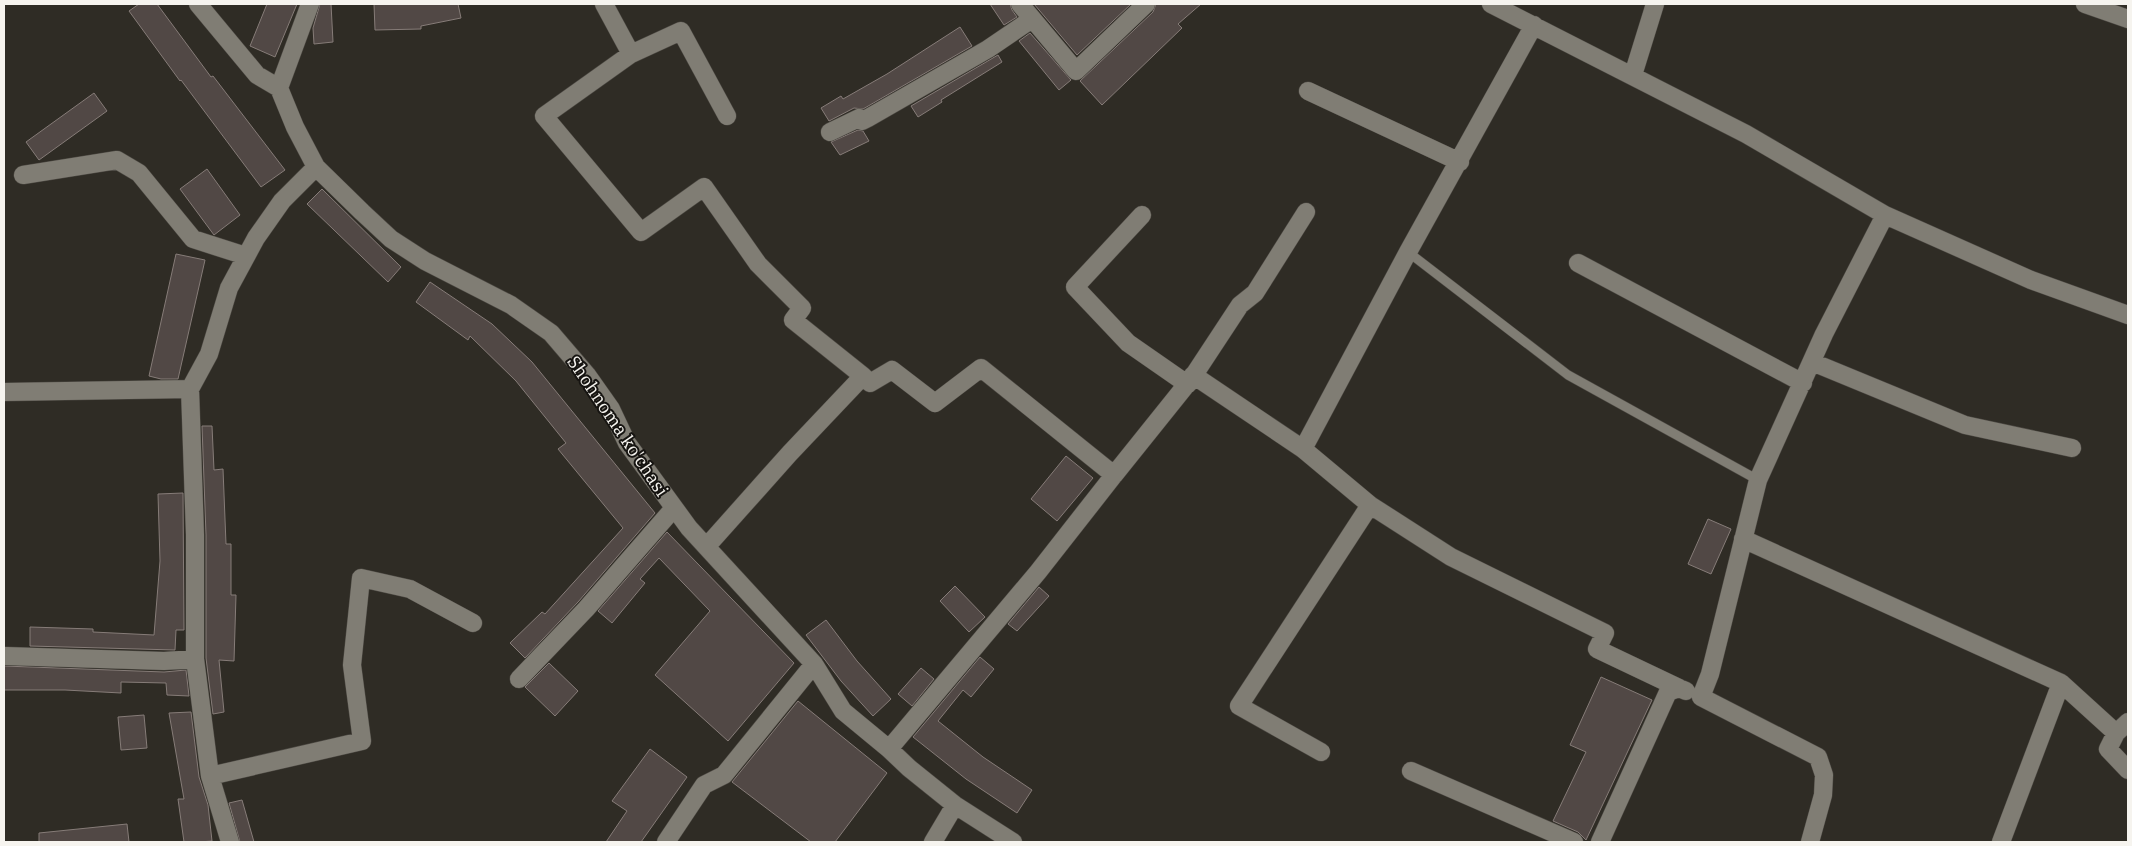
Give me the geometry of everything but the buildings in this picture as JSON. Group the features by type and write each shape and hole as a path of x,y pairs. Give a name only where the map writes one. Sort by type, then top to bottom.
{"street":[{"path":"198,4 257,74 279,88 310,4"},
{"path":"604,4 631,54"},
{"path":"1020,4 1076,71 1146,4"},
{"path":"1490,4 1746,134 1885,214 2032,280 2128,315"},
{"path":"1633,75 1655,4"},
{"path":"2085,4 2128,19"},
{"path":"830,132 859,118 862,121 868,118 988,48 1032,19"},
{"path":"1303,449 1408,252 1460,162 1534,25"},
{"path":"727,116 681,31 631,54 544,116 641,232 704,187 758,264 802,308 793,320 870,383 892,370 935,403 981,368 1114,475"},
{"name":"Shohnoma ko'chasi","path":"279,88 295,127 316,167 391,239 425,261 511,305 550,333 587,375 611,408 627,443 689,528 708,546 814,664 843,711 955,806 1013,842"},
{"path":"1308,91 1460,162"},
{"path":"23,175 117,160 139,173 194,239 246,256"},
{"path":"230,842 210,776 195,659 195,534 190,389 209,354 229,288 256,238 282,201 316,167"},
{"path":"889,749 1038,572 1190,380 1240,305 1255,293 1306,212"},
{"path":"1701,698 1710,674 1758,480 1824,334 1885,214"},
{"path":"1142,215 1075,287 1128,343 1303,449 1370,505 1451,557 1605,633 1597,649 1701,698 1818,757 1824,775 1823,795 1810,842"},
{"path":"1578,263 1803,383"},
{"path":"1812,362 1964,425 2072,448"},
{"path":"708,546 790,453 863,376"},
{"path":"4,392 190,389"},
{"path":"1321,752 1239,706 1370,505"},
{"path":"519,679 586,609 674,508"},
{"path":"1743,539 2061,683 2115,734"},
{"path":"210,776 362,741 352,665 361,578 410,589 473,623"},
{"path":"5,656 164,661 195,659"},
{"path":"666,842 704,786 724,775 814,664"},
{"path":"2001,842 2061,683"},
{"path":"1600,842 1668,692 1679,688"},
{"path":"2128,722 2115,734 2108,749 2128,770"},
{"path":"1411,771 1574,842"},
{"path":"934,842 955,806"}],"lane":[{"path":"1408,252 1568,374 1758,480"}]}
